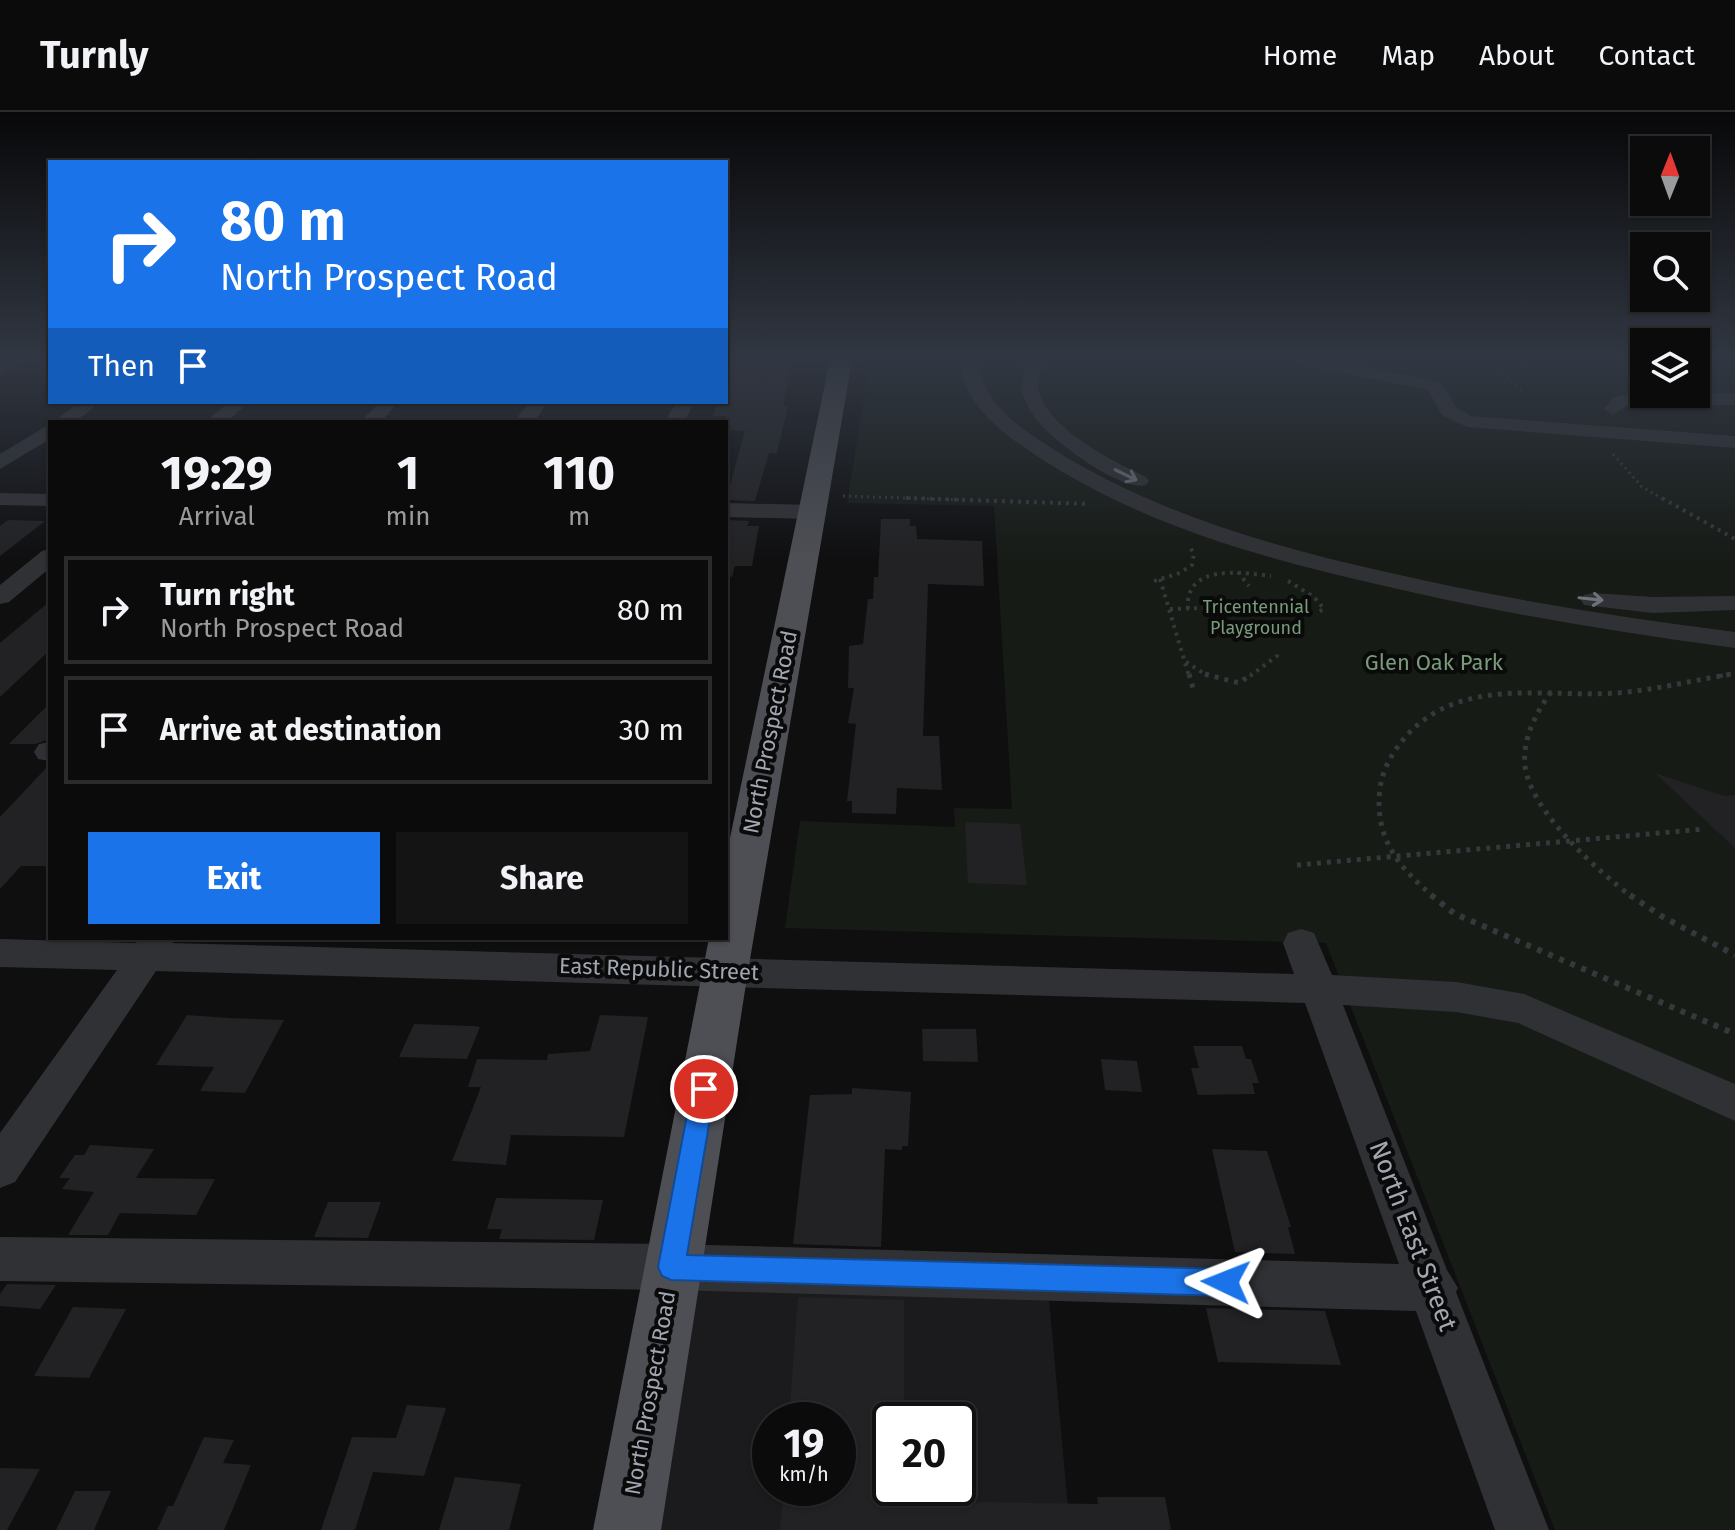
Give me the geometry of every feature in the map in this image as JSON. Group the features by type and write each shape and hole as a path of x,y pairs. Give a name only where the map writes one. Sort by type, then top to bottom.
{"main road":[{"name":"North Prospect Road","path":"627,1530 671,1267 828,426"}],"street":[{"path":"1009,426 1085,478 1148,509 1308,561 1419,588 1567,616 1735,640"},
{"path":"1055,426 1113,469 1171,496 1239,522 1412,568 1546,593 1653,605 1735,603"},
{"path":"1544,426 1735,440"},
{"path":"1681,426 1735,440"},
{"path":"0,463 48,431"},
{"path":"1645,433 1660,441 1735,458"},
{"path":"0,499 48,500"},
{"path":"728,510 812,504"},
{"path":"0,597 48,558"},
{"path":"1653,605 1704,636"},
{"name":"North East Street","path":"1301,943 1434,1288 1522,1530"},
{"path":"0,1168 153,947"},
{"name":"East Republic Street","path":"0,953 153,947 725,971 1318,989 1456,997 1524,1009 1735,1103"},
{"path":"0,1259 671,1267 1434,1288"}],"path":[{"path":"1606,446 1642,487 1735,539"},
{"path":"812,504 1092,505"},
{"path":"1154,581 1180,573 1192,565 1194,554 1188,543"},
{"path":"1238,572 1249,586"},
{"path":"1188,609 1185,595 1189,587 1210,576 1238,572 1291,582 1314,597 1324,609 1316,613"},
{"path":"1180,573 1198,582"},
{"path":"1160,579 1193,688"},
{"path":"1170,609 1205,608"},
{"path":"1186,662 1209,676 1239,683 1277,656 1276,653"},
{"path":"1735,673 1616,693 1551,691 1464,698 1426,717 1409,730 1381,776 1378,820 1395,858 1423,890 1455,914 1735,1034"},
{"path":"1551,691 1534,714 1525,767 1535,796 1573,841 1624,891 1735,955"},
{"path":"1297,865 1705,829"}],"shaded area":[{"path":"671,1267 1047,1277 1070,1530 627,1530"}],"green space":[{"name":"Glen Oak Park","path":"859,426 1735,426 1735,1530 1555,1530 1326,943 785,928 800,821 955,827 954,808 1012,809 994,506 847,503"}],"building":[{"path":"728,426 783,426 777,453 769,453 755,501 728,500 728,493 745,431 728,430"},
{"path":"881,519 910,519 910,526 916,526 917,539 982,541 984,586 928,584 923,736 939,736 942,790 897,788 896,814 852,813 852,801 847,801 856,724 848,723 854,688 848,688 849,646 863,644 868,599 873,599 874,577 878,577"},
{"path":"8,520 45,521 0,556 0,526"},
{"path":"728,520 749,521 747,526 759,526 752,566 735,566 732,577 728,576"},
{"path":"48,603 48,652 0,697 0,643"},
{"path":"48,705 48,740 35,744 9,744"},
{"path":"48,766 48,866 21,866 0,889 0,817"},
{"path":"1655,773 1724,796 1735,795 1735,848"},
{"path":"965,822 1020,824 1027,885 968,883"},
{"path":"187,1015 284,1020 245,1093 200,1091 214,1067 156,1065"},
{"path":"600,1015 648,1017 624,1137 511,1135 506,1165 452,1161 481,1087 468,1087 477,1059 547,1060 548,1054 590,1051"},
{"path":"414,1024 480,1027 467,1059 399,1057"},
{"path":"922,1029 976,1029 978,1062 923,1061"},
{"path":"1193,1046 1242,1046 1246,1059 1251,1059 1259,1083 1252,1083 1255,1094 1198,1095 1191,1068 1199,1068"},
{"path":"1101,1059 1137,1061 1142,1092 1105,1090"},
{"path":"852,1088 911,1092 908,1146 902,1146 902,1150 885,1149 881,1247 793,1244 810,1095 852,1094"},
{"path":"90,1145 154,1149 136,1178 215,1179 196,1215 120,1213 108,1235 68,1235 94,1192 62,1189 70,1178 59,1178 75,1155 84,1155"},
{"path":"1212,1149 1267,1151 1291,1227 1288,1227 1295,1254 1235,1252"},
{"path":"496,1198 603,1200 594,1240 499,1239 502,1229 487,1229"},
{"path":"328,1202 381,1202 368,1238 314,1237"},
{"path":"7,1284 56,1285 40,1309 0,1306 0,1294"},
{"path":"798,1297 904,1300 904,1402 872,1402 872,1506 976,1506 976,1502 1098,1504 1097,1497 1165,1497 1171,1530 780,1530 782,1506 856,1506 856,1402 790,1402"},
{"path":"73,1307 126,1309 89,1378 34,1376"},
{"path":"1206,1308 1325,1311 1341,1365 1218,1362"},
{"path":"407,1405 446,1408 424,1476 373,1472 355,1530 321,1530 352,1437 396,1438"},
{"path":"204,1437 234,1440 223,1463 251,1465 224,1530 157,1530 168,1506 173,1506"},
{"path":"0,1468 40,1469 7,1530 0,1530"},
{"path":"455,1477 521,1484 509,1530 439,1530"},
{"path":"75,1491 111,1491 94,1530 56,1530"}],"route":[{"path":"704,1089 671,1267 1226,1282"}],"park label":[{"name":"Tricentennial Playground","path":"1256,617"}]}
